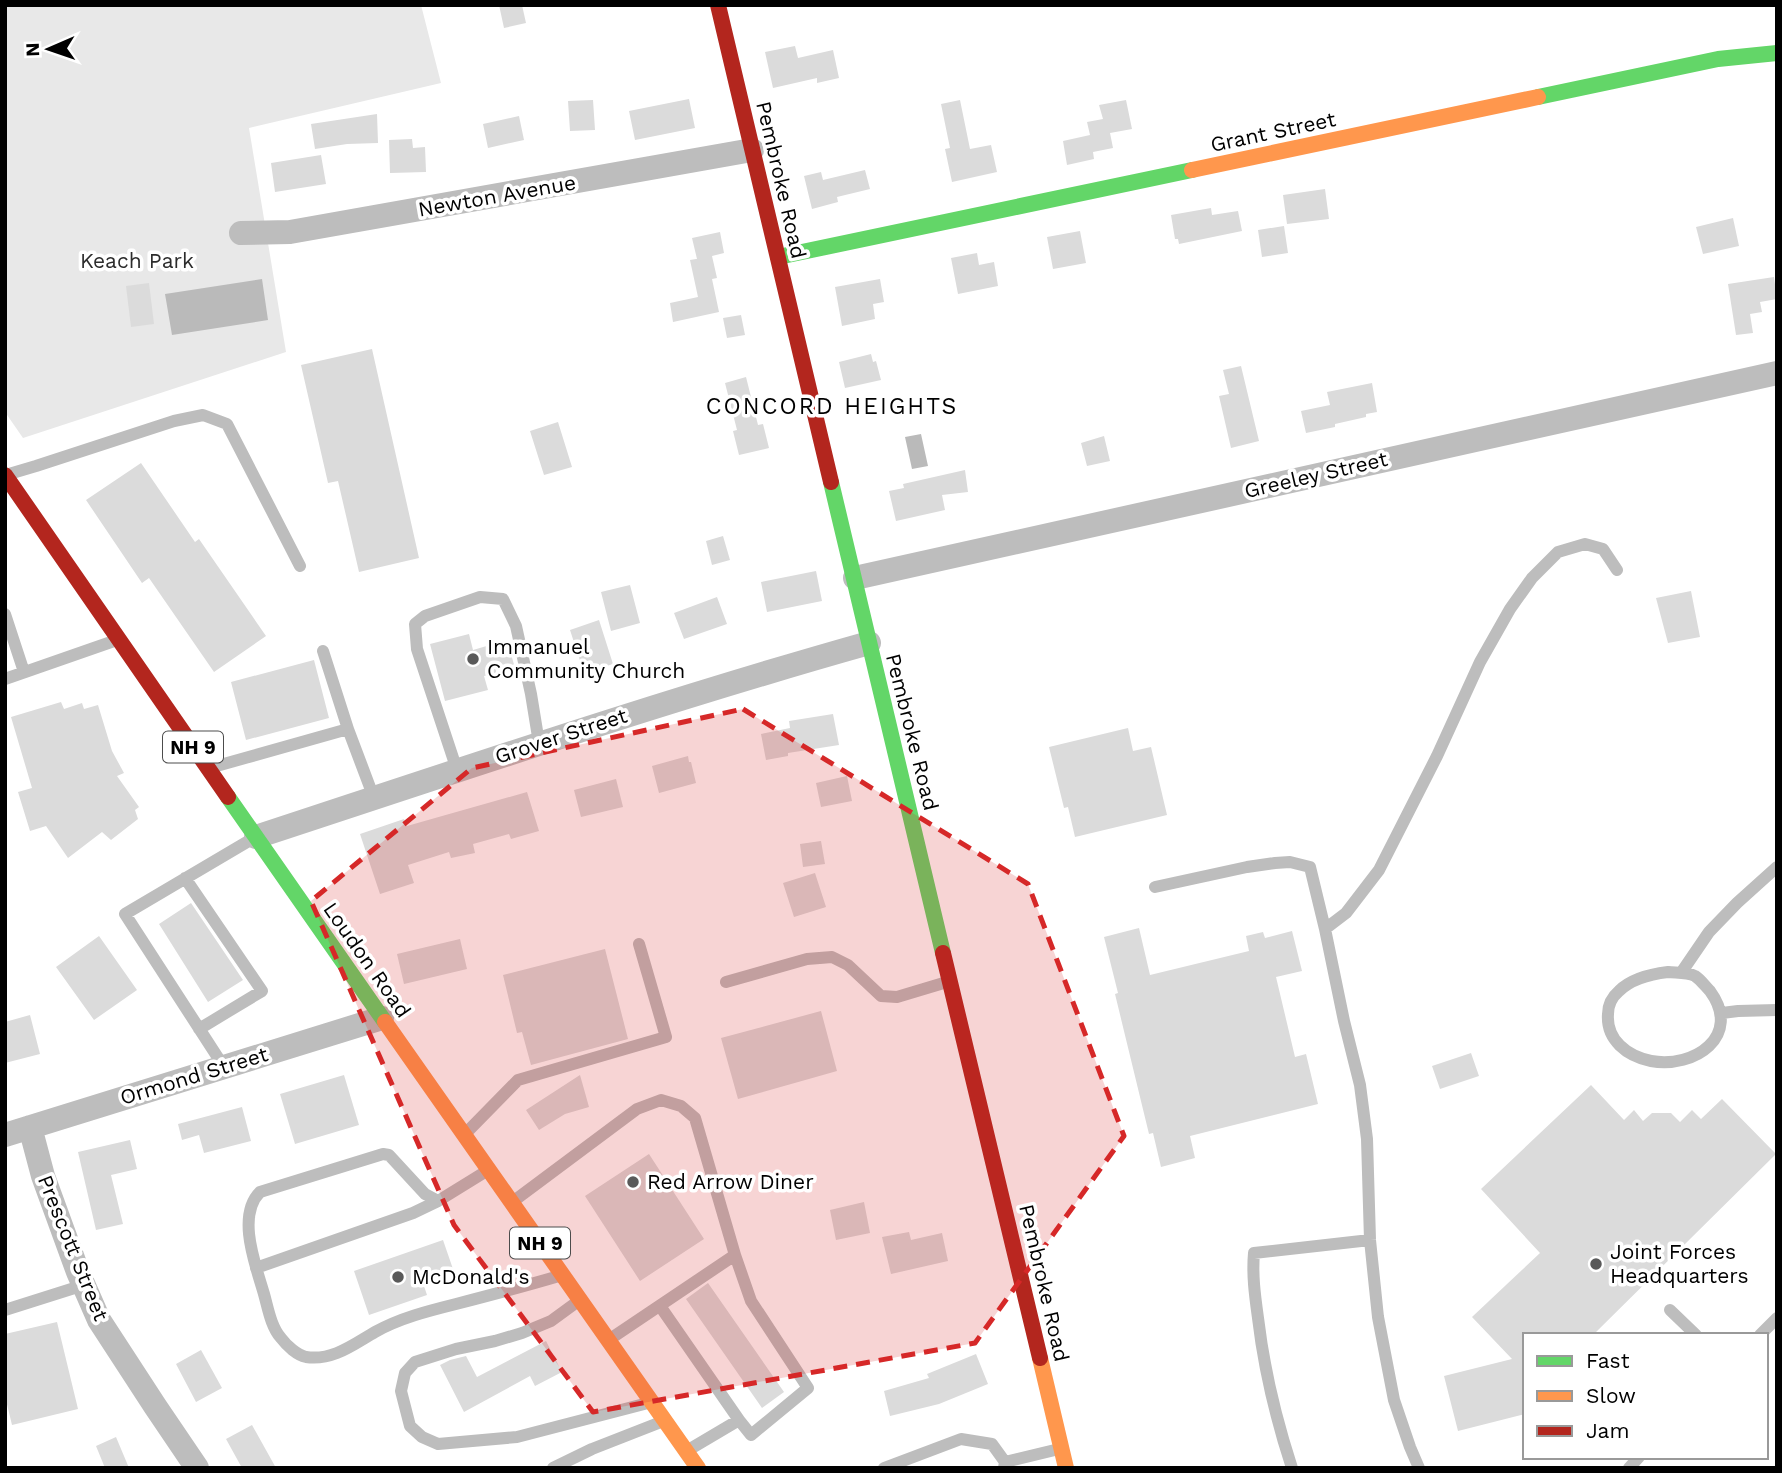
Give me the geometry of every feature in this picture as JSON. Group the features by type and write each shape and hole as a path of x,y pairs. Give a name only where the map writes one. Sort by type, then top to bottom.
{"street":[{"name":"Pembroke Road","path":"718,5 1066,1468"},
{"name":"Grant Street","path":"778,257 1718,60 1777,53"},
{"name":"Newton Avenue","path":"241,233 290,232 752,150"},
{"name":"Greeley Street","path":"855,578 1777,373"},
{"name":"Loudon Road","path":"5,475 346,969 698,1468"},
{"name":"Grover Street","path":"256,837 539,743 781,667 869,643"},
{"name":"Ormond Street","path":"5,1135 382,1017"},
{"name":"Prescott Street","path":"30,1127 43,1176 99,1320 197,1468"}],"lane":[{"path":"5,475 174,421 203,415 226,424 300,566"},
{"path":"1325,929 1346,913 1379,870 1437,756 1479,662 1532,578 1558,552 1585,544 1603,549 1617,570"},
{"path":"457,770 416,649 415,624 425,616 480,597 502,599 516,626 539,743"},
{"path":"5,614 24,672"},
{"path":"5,679 117,640"},
{"path":"323,651 374,798"},
{"path":"208,768 348,729"},
{"path":"224,1067 125,914 256,837"},
{"path":"1155,887 1275,863 1290,862 1310,867 1360,1085 1378,1317 1394,1400 1419,1468"},
{"path":"1681,973 1709,932 1777,867"},
{"path":"186,878 262,991 199,1029"},
{"path":"464,1135 518,1080 666,1037 639,944"},
{"path":"726,982 807,959 832,957 848,965 881,996 897,997 951,981"},
{"path":"1681,973 1695,976 1716,1001 1722,1013 1716,1037 1706,1049 1691,1058 1672,1063 1636,1056 1621,1047 1612,1037 1607,1023 1608,1007 1614,996 1621,988 1635,980 1655,974 1681,973"},
{"path":"1722,1013 1777,1010"},
{"path":"512,1203 637,1109 661,1100 681,1106 695,1118 751,1301 808,1388 751,1435 660,1306"},
{"path":"438,1201 425,1194 389,1154 260,1192 254,1198 250,1209 251,1254 279,1337 304,1357 336,1354 391,1324 415,1315 563,1275"},
{"path":"256,1268 413,1213 488,1170"},
{"path":"1292,1468 1273,1408 1261,1345 1253,1273 1255,1253 1370,1240"},
{"path":"609,1340 735,1255"},
{"path":"5,1310 84,1285"},
{"path":"580,1300 551,1321 522,1333 415,1362 405,1373 401,1391 410,1426 422,1437 438,1444 517,1437 652,1402"},
{"path":"1670,1310 1694,1333"},
{"path":"1762,1333 1777,1318"},
{"path":"687,1451 739,1420"},
{"path":"553,1468 592,1449 665,1421"},
{"path":"884,1468 961,1439 992,1444 1004,1465 1062,1449"}],"highlighted area":[{"path":"743,709 1028,884 1124,1136 975,1343 593,1412 454,1225 311,901 472,768"}],"green space":[{"name":"Keach Park","path":"5,5 421,5 441,83 249,128 286,352 23,438 5,412"}],"shaded area":[{"path":"262,279 268,320 172,335 165,294"},
{"path":"921,434 928,466 912,469 905,437"}],"building":[{"path":"499,5 522,5 526,23 504,28"},
{"path":"795,46 798,58 833,50 839,78 817,83 817,78 773,88 765,52"},
{"path":"689,99 695,128 635,140 629,111"},
{"path":"593,100 595,130 570,131 568,101"},
{"path":"960,100 970,149 991,145 997,172 952,182 945,149 950,148 941,104"},
{"path":"1126,100 1132,129 1110,133 1113,148 1093,152 1094,159 1067,165 1063,141 1090,135 1087,122 1103,119 1099,105"},
{"path":"377,114 378,143 315,149 311,124"},
{"path":"519,116 524,140 488,148 483,124"},
{"path":"412,139 413,148 425,147 426,172 390,173 389,140"},
{"path":"321,155 326,184 275,192 271,163"},
{"path":"865,170 870,189 837,197 838,202 812,209 804,176 821,172 823,180"},
{"path":"1325,189 1329,219 1287,224 1283,195"},
{"path":"1211,208 1212,215 1238,211 1242,231 1179,244 1178,239 1175,239 1171,215"},
{"path":"1733,218 1739,246 1703,254 1696,227"},
{"path":"1284,226 1288,253 1262,257 1258,230"},
{"path":"1080,231 1086,263 1053,269 1047,237"},
{"path":"720,232 724,253 712,256 717,278 712,279 719,312 673,322 670,303 698,297 690,260 697,259 692,238"},
{"path":"977,253 979,265 994,262 998,286 958,294 951,258"},
{"path":"1774,277 1777,299 1760,302 1762,312 1750,314 1753,333 1736,335 1728,284"},
{"path":"880,279 884,302 873,304 875,319 842,326 835,287"},
{"path":"149,283 154,324 131,327 126,286"},
{"path":"741,315 745,335 727,338 723,318"},
{"path":"372,349 419,558 359,572 338,481 328,483 301,365"},
{"path":"871,354 873,362 876,361 881,380 845,388 839,362"},
{"path":"1241,366 1259,441 1231,448 1219,396 1229,394 1223,370"},
{"path":"746,377 758,425 763,424 769,448 739,455 733,431 737,430 725,383"},
{"path":"1372,383 1377,412 1335,424 1335,427 1306,433 1301,411 1330,405 1327,392"},
{"path":"558,422 572,467 544,475 530,431"},
{"path":"1104,436 1110,461 1087,466 1081,443"},
{"path":"141,463 195,542 199,539 266,636 214,672 149,578 142,583 86,500"},
{"path":"965,470 968,492 942,495 945,510 896,521 889,491 904,488 903,484"},
{"path":"723,536 730,560 712,565 706,541"},
{"path":"816,571 822,601 767,612 761,582"},
{"path":"630,585 640,623 611,631 601,592"},
{"path":"1691,591 1700,637 1668,643 1656,598"},
{"path":"717,597 727,624 684,639 674,613"},
{"path":"599,620 613,664 584,673 570,630"},
{"name":"Immanuel Community Church","path":"469,634 473,650 507,640 515,668 484,676 488,690 445,701 430,644"},
{"path":"314,660 329,718 246,740 231,682"},
{"path":"61,702 64,709 82,703 84,709 98,705 112,751 124,773 117,776 139,807 135,810 138,819 111,840 102,832 68,858 46,826 30,831 18,792 32,788 11,717"},
{"path":"833,714 839,745 788,753 788,756 766,760 761,734 790,728 789,721"},
{"path":"1128,728 1133,751 1151,747 1167,815 1075,837 1068,807 1064,808 1049,747"},
{"path":"688,756 696,783 659,793 652,766"},
{"path":"847,776 852,801 821,807 816,783"},
{"path":"616,779 623,807 581,817 574,790"},
{"path":"527,792 539,831 511,839 509,834 473,844 475,853 451,858 449,852 408,865 414,883 380,894 360,834 404,819 407,826"},
{"path":"821,841 825,864 803,867 800,844"},
{"path":"815,873 826,907 794,917 783,883"},
{"path":"191,903 243,980 208,1002 159,924"},
{"path":"1139,928 1150,975 1249,951 1246,936 1263,932 1265,938 1292,931 1302,971 1276,977 1295,1057 1306,1054 1318,1104 1190,1136 1195,1158 1161,1167 1153,1133 1149,1134 1104,937"},
{"path":"99,936 137,990 94,1020 56,967"},
{"path":"460,939 467,969 404,984 397,954"},
{"path":"605,949 628,1039 531,1065 522,1032 517,1033 503,975"},
{"path":"821,1011 837,1071 738,1099 721,1038"},
{"path":"30,1015 40,1054 5,1063 5,1022"},
{"path":"1471,1053 1479,1076 1440,1089 1432,1066"},
{"path":"344,1075 359,1125 295,1144 280,1094"},
{"path":"580,1075 589,1107 565,1114 539,1130 526,1110"},
{"name":"Joint Forces Headquarters","path":"1591,1085 1624,1120 1634,1110 1643,1121 1652,1113 1671,1113 1680,1122 1692,1110 1701,1119 1722,1099 1776,1154 1595,1333 1523,1333 1523,1415 1458,1431 1444,1376 1512,1359 1472,1317 1540,1253 1481,1189"},
{"path":"242,1107 251,1141 204,1153 199,1135 182,1140 178,1124"},
{"path":"130,1140 137,1169 111,1175 123,1224 96,1230 78,1152"},
{"path":"649,1154 704,1239 640,1281 585,1196"},
{"path":"864,1202 870,1233 836,1240 830,1210"},
{"path":"909,1232 911,1240 942,1233 948,1261 891,1274 882,1237"},
{"name":"McDonald's","path":"443,1240 454,1272 423,1283 427,1295 369,1315 354,1271"},
{"path":"708,1283 784,1392 762,1408 686,1299"},
{"path":"57,1322 78,1409 12,1425 5,1396 5,1334"},
{"path":"546,1341 562,1372 535,1386 530,1376 464,1412 440,1365 466,1356 477,1377"},
{"path":"201,1350 222,1388 196,1402 176,1364"},
{"path":"976,1354 988,1384 939,1404 890,1416 884,1391 929,1378 927,1374"},
{"path":"252,1425 276,1468 242,1468 226,1439"},
{"path":"116,1437 129,1468 105,1468 96,1446"}],"traffic: fast":[{"path":"1538,97 1718,59 1777,53"},
{"path":"778,257 1192,170"},
{"path":"831,482 943,953"},
{"path":"228,797 385,1022"}],"traffic: slow":[{"path":"1192,170 1538,97"},
{"path":"385,1022 698,1468"},
{"path":"1040,1358 1066,1468"}],"traffic: jam":[{"path":"718,5 831,482"},
{"path":"5,475 228,797"},
{"path":"943,953 1040,1358"}],"place":[{"name":"Immanuel Community Church","path":"473,659"},
{"name":"Red Arrow Diner","path":"633,1182"},
{"name":"Joint Forces Headquarters","path":"1596,1264"},
{"name":"McDonald's","path":"398,1277"}],"district":[{"name":"CONCORD HEIGHTS","path":"832,406"}]}
